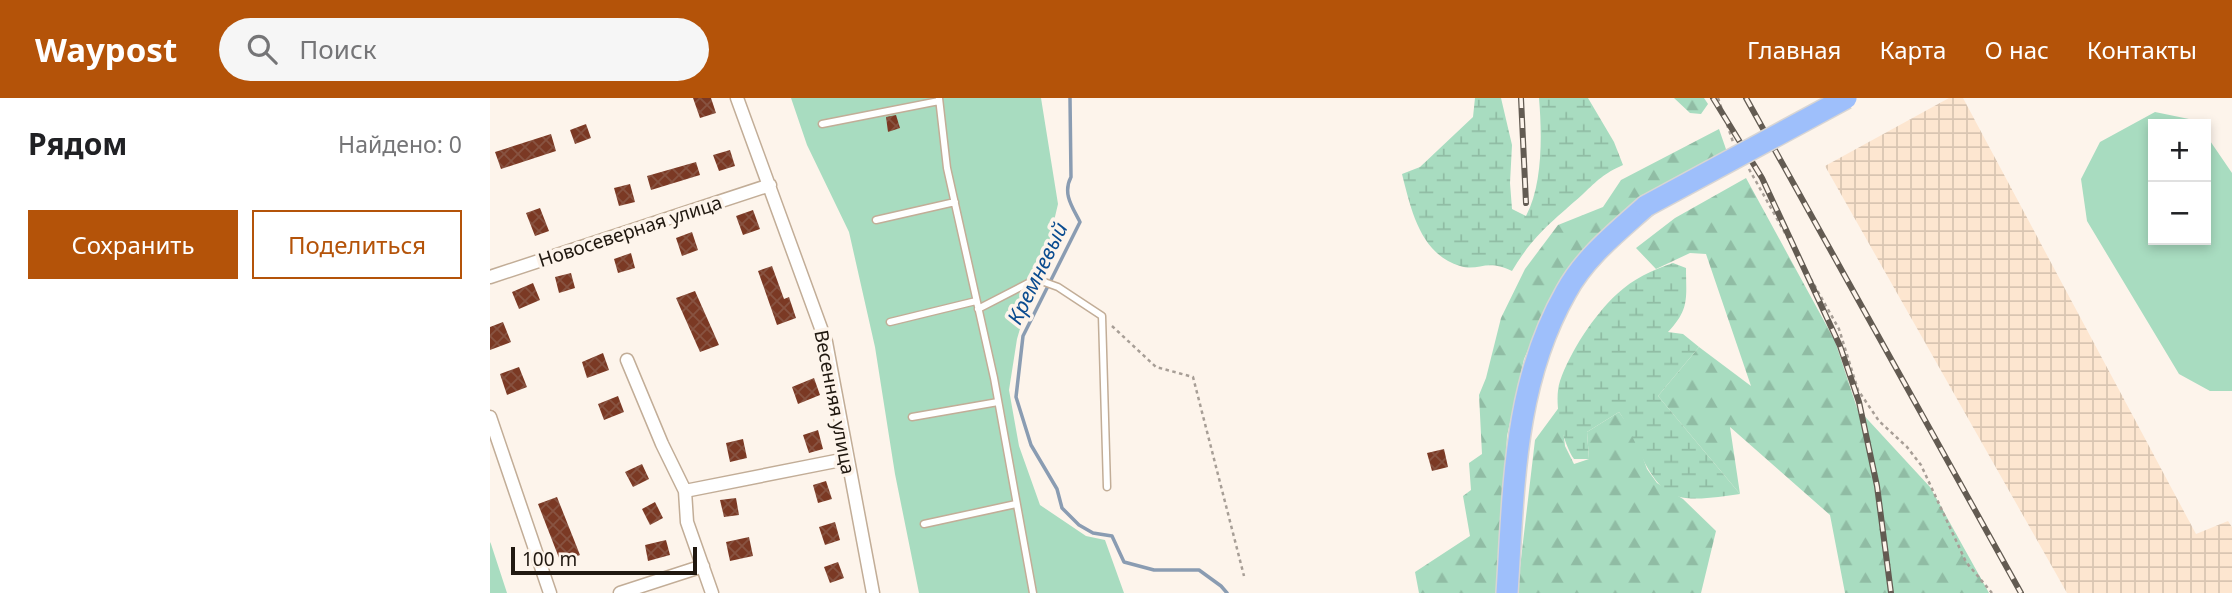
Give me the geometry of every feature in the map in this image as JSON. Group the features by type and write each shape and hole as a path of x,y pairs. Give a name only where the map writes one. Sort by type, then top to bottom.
{"main road":[{"path":"1507,593 1516,462 1530,373 1566,291 1601,246 1646,206 1846,98"}],"street":[{"name":"Весенняя улица","path":"737,98 826,342 873,593"},
{"name":"Новосеверная улица","path":"490,277 770,184"},
{"path":"627,360 685,491 687,522 712,593"},
{"path":"490,417 550,593"},
{"path":"685,491 846,459"},
{"path":"620,593 702,566"}],"lane":[{"path":"822,124 939,99 947,169 998,402 1032,593"},
{"path":"876,220 955,202"},
{"path":"978,309 1036,279 1058,287 1102,316 1107,487"},
{"path":"890,322 976,301"},
{"path":"912,417 998,402"},
{"path":"924,524 1016,504"}],"path":[{"path":"1718,98 1736,146"},
{"path":"1747,166 1839,329 1858,390 1879,421 1921,464 1966,562 1992,593"},
{"path":"1102,316 1156,367 1193,377 1244,576"}],"shaded area":[{"path":"1949,98 1963,98 2196,534 2228,521 2232,527 2232,593 2067,593 1825,166"}],"green space":[{"path":"791,98 1041,98 1058,204 1045,259 1031,291 1017,339 1009,390 1019,446 1040,505 1086,536 1105,540 1124,593 919,593 895,474 875,347 849,232 807,145"},
{"path":"1475,98 1501,98 1512,145 1512,209 1526,216 1536,189 1538,174 1541,143 1539,98 1588,98 1614,142 1623,165 1601,178 1553,221 1528,247 1512,271 1489,265 1460,266 1435,251 1419,229 1402,174 1420,167 1473,117"},
{"path":"1674,98 1704,98 1708,104 1701,114 1690,113"},
{"path":"2155,112 2189,119 2148,119 2148,245 2211,245 2211,142 2232,173 2232,391 2210,391 2179,374 2087,221 2081,179 2100,142"},
{"path":"1719,129 1728,155 1558,286 1549,302 1524,359 1507,436 1499,593 1419,593 1415,572 1470,536 1463,496 1471,490 1469,463 1482,454 1479,395 1501,318 1525,269 1558,225 1603,207 1621,180"},
{"path":"1746,178 1835,341 1857,408 1930,487 1989,593 1845,593 1830,515 1730,427 1740,494 1658,396 1699,347 1751,386 1706,254 1690,253 1656,269 1636,248 1675,218"},
{"path":"1673,263 1686,268 1686,295 1680,317 1668,332 1683,334 1699,347 1658,396 1740,494 1699,499 1673,495 1662,487 1645,464 1619,412 1587,432 1589,459 1574,459 1562,432 1558,410 1560,381 1584,334 1600,312 1623,289 1643,276"},
{"path":"1560,406 1565,446 1574,464 1589,459 1587,432 1619,412 1634,433 1647,469 1657,483 1683,499 1716,531 1701,593 1517,593 1535,440"},
{"path":"490,542 491,544 507,593 490,593"}],"building":[{"path":"693,98 711,98 716,113 700,118"},
{"path":"896,115 900,128 888,132 886,117"},
{"path":"586,124 591,138 575,144 570,130"},
{"path":"551,134 556,151 501,169 495,152"},
{"path":"730,150 735,166 719,171 713,155"},
{"path":"696,162 700,175 651,190 647,176"},
{"path":"630,184 635,202 619,206 614,188"},
{"path":"540,208 549,231 535,236 526,213"},
{"path":"753,210 760,229 743,235 736,216"},
{"path":"692,232 698,250 682,256 676,238"},
{"path":"631,253 635,268 618,273 614,259"},
{"path":"772,266 784,299 789,297 796,318 777,325 758,271"},
{"path":"571,273 575,288 559,293 555,277"},
{"path":"533,283 540,300 519,309 512,292"},
{"path":"695,291 719,345 700,352 676,298"},
{"path":"503,322 511,342 490,350 490,327"},
{"path":"603,353 609,370 587,378 582,362"},
{"path":"519,367 527,387 507,395 500,374"},
{"path":"814,378 820,395 798,404 792,387"},
{"path":"618,396 624,412 604,420 598,404"},
{"path":"818,430 823,449 809,453 803,435"},
{"path":"743,439 747,458 730,462 726,443"},
{"path":"1444,449 1448,467 1432,471 1427,453"},
{"path":"642,464 649,479 633,487 625,472"},
{"path":"826,481 832,499 818,503 813,485"},
{"path":"557,497 580,555 561,563 538,504"},
{"path":"736,498 739,515 724,517 720,500"},
{"path":"655,502 663,518 650,525 642,509"},
{"path":"835,522 840,540 825,545 819,527"},
{"path":"749,537 753,556 730,561 726,542"},
{"path":"666,540 670,555 648,561 645,545"},
{"path":"838,562 844,578 830,583 824,567"}],"waterway":[{"name":"Кремневый","path":"1070,98 1071,177 1068,195 1080,222 1023,336 1016,397 1031,445 1057,489 1062,508 1079,525 1093,533 1112,536 1124,562 1154,570 1199,570 1227,593"}],"railway":[{"path":"1521,98 1526,203"},
{"path":"1713,98 1762,178 1840,346 1859,402 1877,486 1891,593"},
{"path":"1746,98 2021,593"}]}
